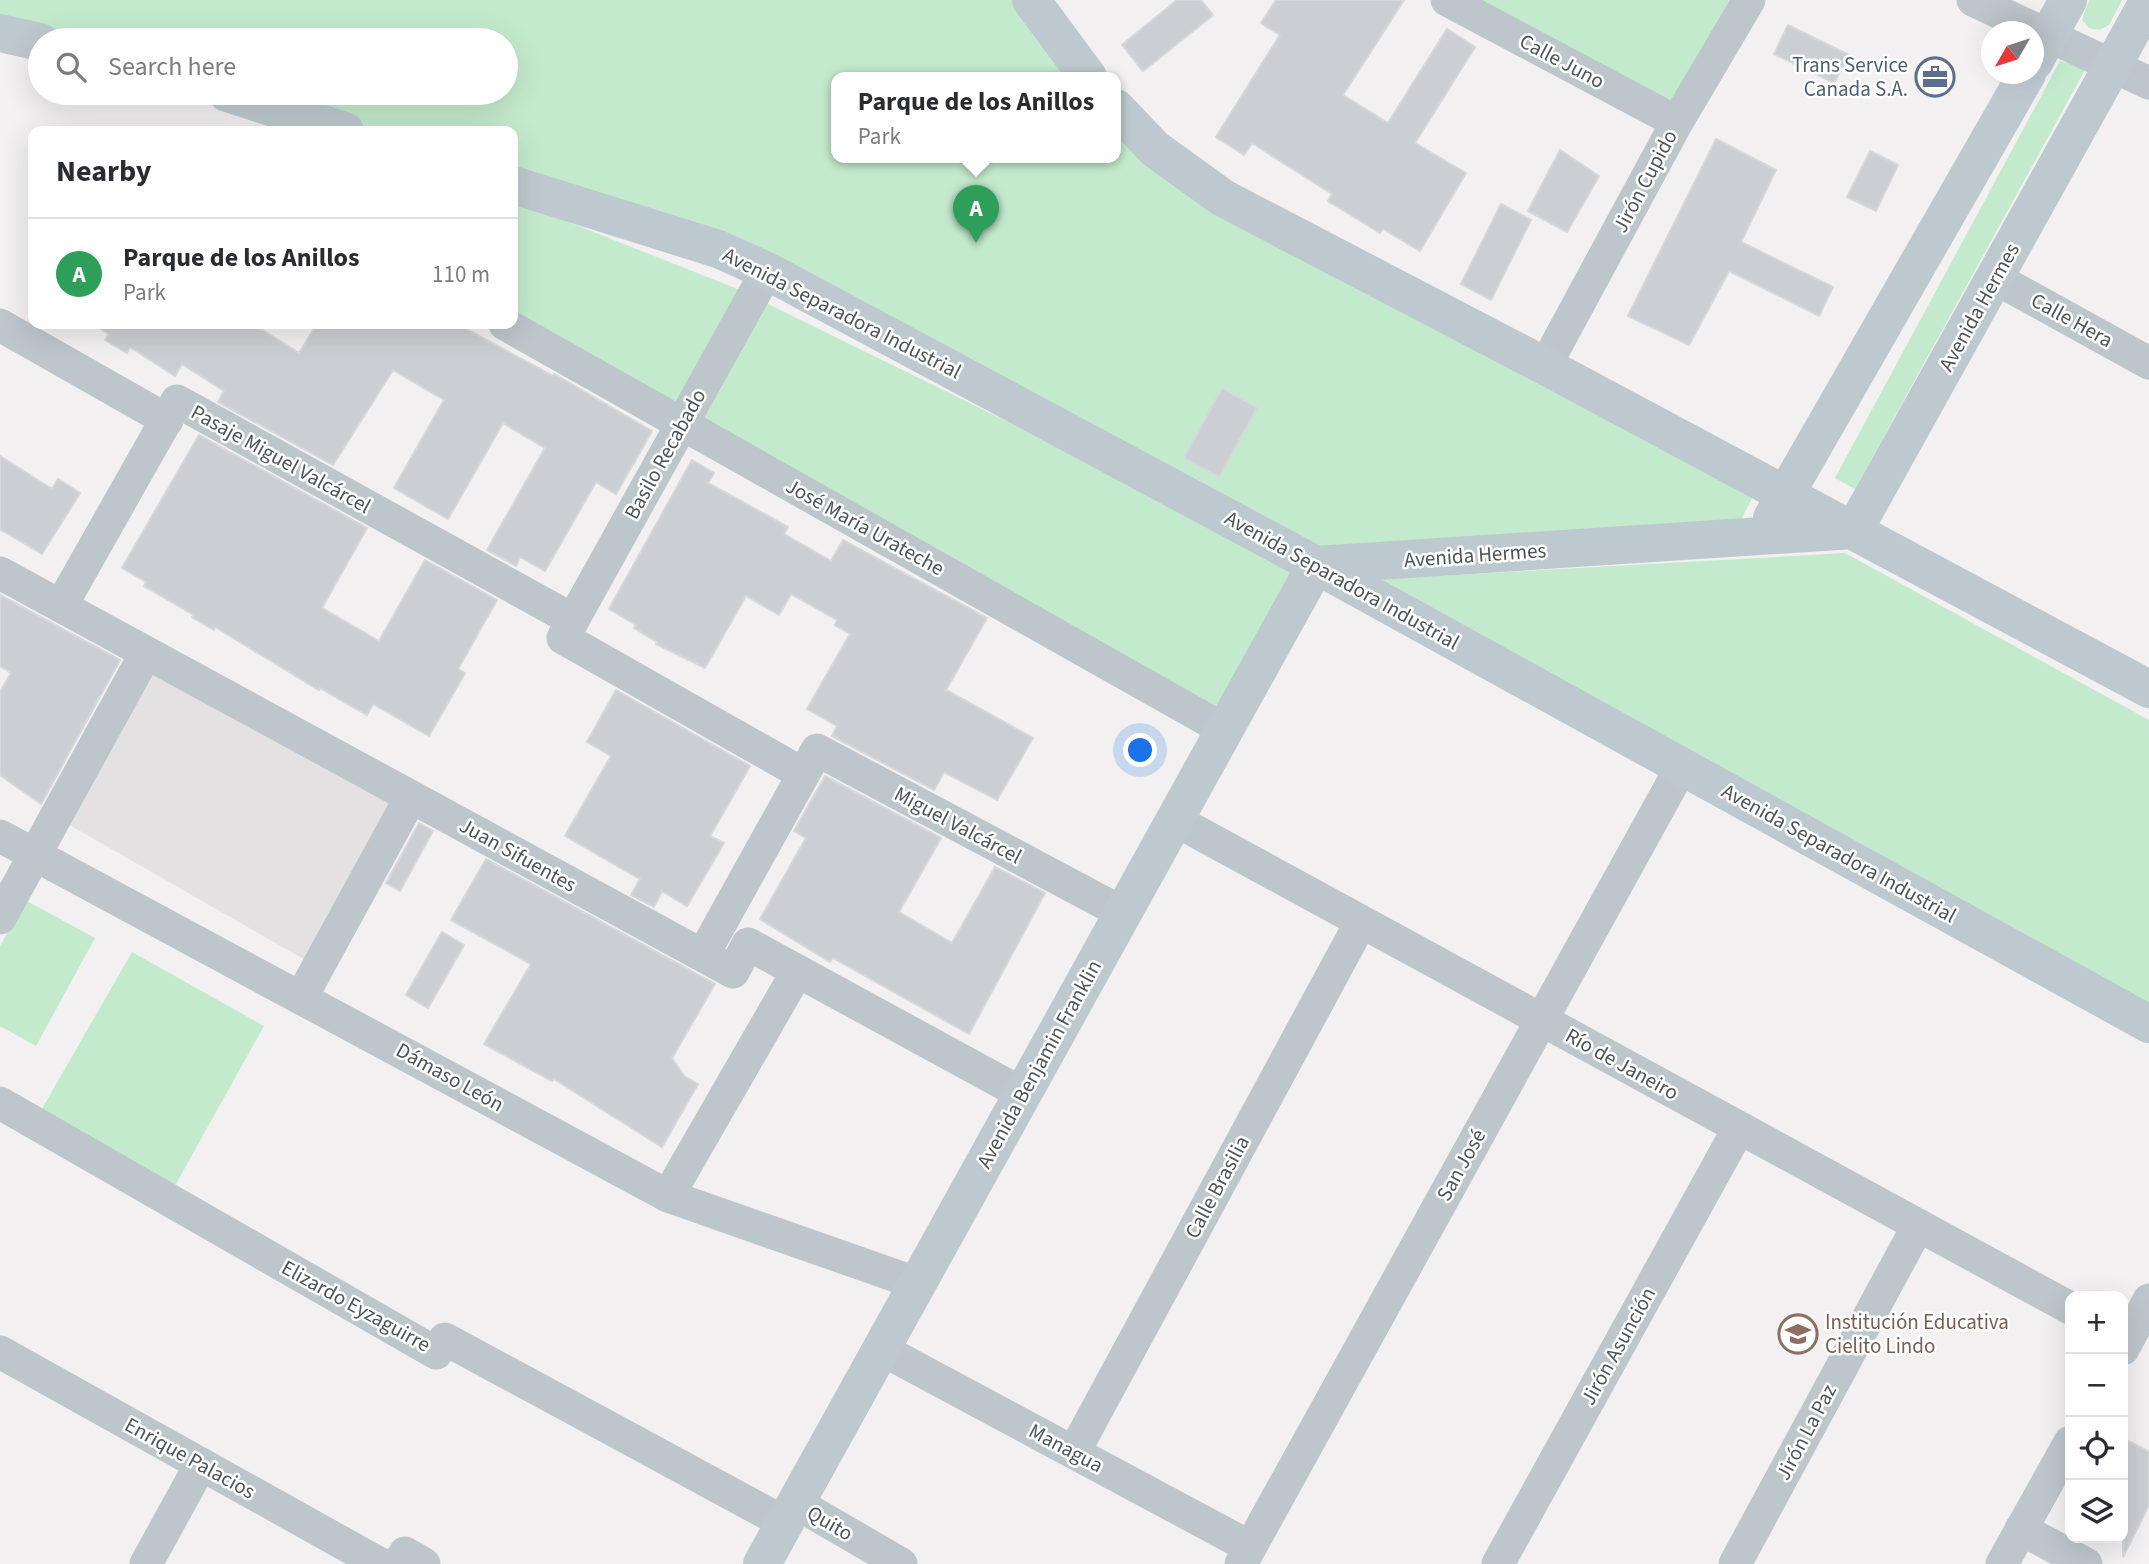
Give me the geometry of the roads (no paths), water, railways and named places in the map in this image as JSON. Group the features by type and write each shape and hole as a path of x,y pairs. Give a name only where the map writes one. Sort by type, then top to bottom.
{"main road":[{"path":"1031,0 1084,72"},
{"path":"2044,44 2068,0"},
{"name":"Avenida Hermes","path":"1316,565 1854,530 2149,0"},
{"path":"0,33 28,39"},
{"path":"1760,536 1787,496 2021,84"},
{"path":"264,105 329,126"},
{"path":"1121,113 1156,149 1223,198 1545,366 2149,689"},
{"name":"Avenida Separadora Industrial","path":"518,187 718,249 767,271 1316,565 2149,1024"},
{"name":"Avenida Benjamin Franklin","path":"762,1564 1316,565"}],"street":[{"name":"Calle Juno","path":"1447,0 1677,122"},
{"name":"Jirón Cupido","path":"1545,366 1677,122 1749,0"},
{"path":"1973,0 2002,21"},
{"path":"2044,50 2113,65 2149,83"},
{"name":"Basilo Recabado","path":"568,629 767,271"},
{"name":"Calle Hera","path":"1996,278 2149,363"},
{"name":"Pasaje Miguel Valcárcel","path":"0,325 167,420 177,401 568,629"},
{"name":"José María Urateche","path":"514,329 1225,730"},
{"path":"61,606 167,420"},
{"name":"Juan Sifuentes","path":"0,573 733,972 748,944 1023,1094"},
{"path":"568,629 803,774"},
{"path":"0,918 146,653"},
{"name":"Miguel Valcárcel","path":"703,955 817,750 1123,912"},
{"name":"San José","path":"1246,1555 1682,766"},
{"path":"302,996 411,797"},
{"name":"Río de Janeiro","path":"1175,820 2065,1305"},
{"name":"Dámaso León","path":"0,836 302,996 668,1196 916,1283"},
{"name":"Calle Brasilia","path":"1074,1452 1361,922"},
{"path":"668,1196 797,972"},
{"name":"Elizardo Eyzaguirre","path":"0,1103 436,1353 445,1339 790,1513"},
{"name":"Jirón Asunción","path":"1498,1564 1740,1128"},
{"name":"Jirón La Paz","path":"1735,1564 1918,1226"},
{"path":"2131,1343 2149,1300"},
{"name":"Managua","path":"881,1349 1074,1452 1246,1555"},
{"name":"Enrique Palacios","path":"0,1352 380,1564"},
{"path":"2002,1564 2065,1451"},
{"path":"146,1564 201,1464"},
{"name":"Quito","path":"790,1513 901,1564"},
{"path":"2021,1529 2086,1564"},
{"path":"398,1564 405,1553 424,1564"}],"place":[{"name":"Trans Service Canada S.A.","path":"1935,77"},
{"name":"Parque de los Anillos","path":"976,243"},
{"name":"Institución Educativa Cielito Lindo","path":"1798,1334"}]}
